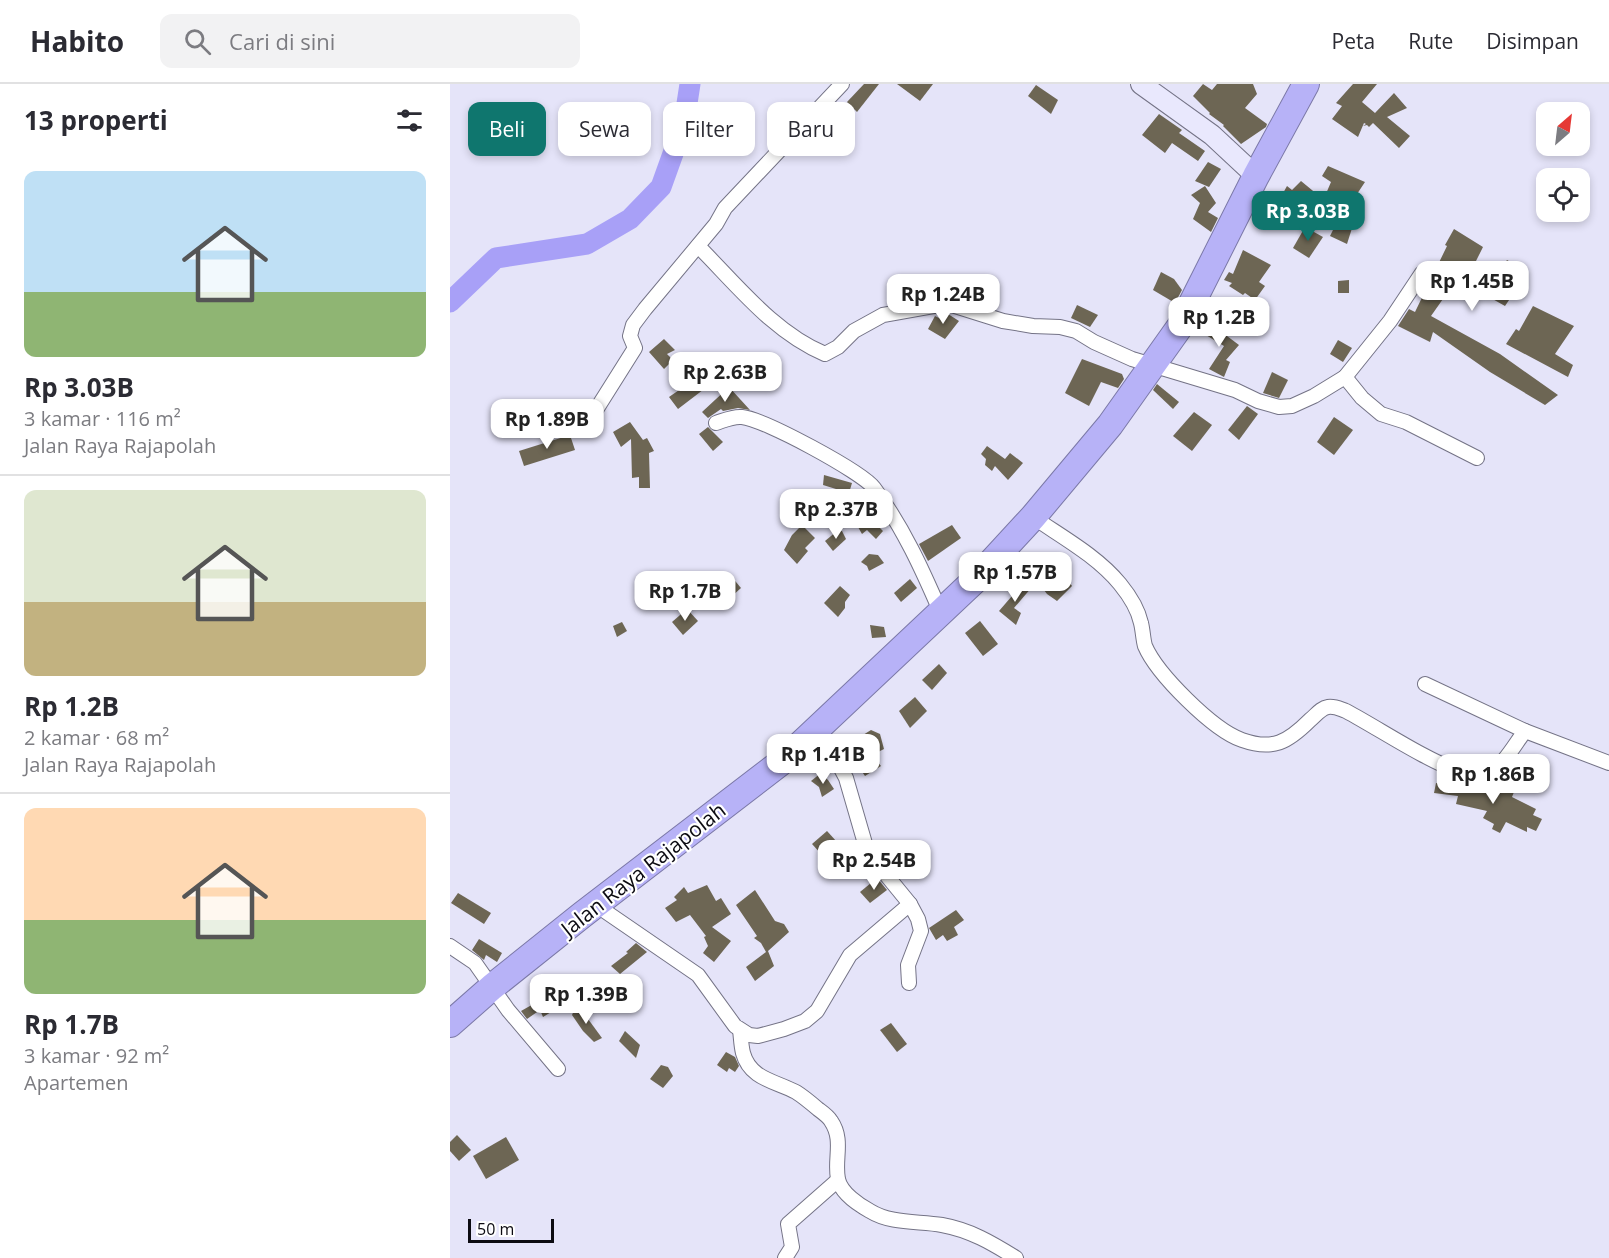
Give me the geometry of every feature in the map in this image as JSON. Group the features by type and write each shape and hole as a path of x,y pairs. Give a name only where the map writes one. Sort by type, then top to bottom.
{"highway":[{"name":"Jalan Raya Rajapolah","path":"450,1024 491,988 596,905 784,760 975,581 1033,517 1110,425 1181,326 1256,176 1306,84"}],"main road":[{"path":"1142,84 1212,135 1256,176"}],"street":[{"path":"584,429 635,348 630,336 633,325 698,246 728,204 842,84"},
{"path":"698,246 766,315 811,348 825,354 838,347 854,331 869,321 883,315 939,305 965,308 1003,321 1076,331 1109,349 1153,366 1235,390 1258,401 1279,406 1292,406 1346,377 1390,321 1422,273"},
{"path":"1346,377 1362,398 1381,414 1406,422 1477,458"},
{"path":"716,423 736,416 746,417 772,427 824,454 873,486 913,548 941,613"},
{"path":"1033,517 1102,566 1119,583 1135,605 1141,621 1144,644 1152,658 1208,719 1228,734 1260,745 1277,744 1291,738 1326,707 1335,707 1436,761 1462,773 1475,776 1488,774 1496,768 1525,731"},
{"path":"1425,684 1525,731 1609,763"},
{"path":"819,727 846,778 866,847 910,904 918,919 921,931 908,965 909,983"},
{"path":"596,905 698,975 728,1018 740,1030 758,1036 805,1021 817,1011 850,956 910,904"},
{"path":"450,946 475,963 491,988 558,1069"},
{"path":"740,1030 743,1053 753,1071 764,1079 795,1092 831,1120 838,1138 838,1180 858,1204 889,1219 961,1229 984,1238 1017,1258"},
{"path":"785,1258 792,1247 788,1224 838,1180"}],"building":[{"path":"864,84 879,84 857,112 855,102 847,102"},
{"path":"897,84 933,84 920,101"},
{"path":"1203,84 1212,90 1217,84 1253,84 1257,94 1245,108 1267,124 1266,127 1241,144 1193,96"},
{"path":"1353,84 1377,84 1362,102 1375,113 1394,93 1407,108 1387,117 1410,136 1399,148 1373,123 1369,127 1363,126 1366,124 1364,123 1358,137 1332,119 1342,106 1336,103"},
{"path":"1036,85 1058,100 1051,114 1028,96"},
{"path":"1159,114 1182,130 1179,133 1205,151 1198,161 1172,143 1165,153 1142,135"},
{"path":"1208,162 1221,169 1209,187 1195,181"},
{"path":"1328,166 1365,182 1347,209 1325,196 1331,182 1322,176"},
{"path":"1301,181 1324,200 1317,208 1303,195 1288,215 1277,204 1287,186 1292,190"},
{"path":"1205,186 1216,203 1208,212 1218,218 1211,232 1193,219 1200,203 1191,195"},
{"path":"1338,220 1353,225 1347,244 1330,236"},
{"path":"1305,227 1323,237 1309,258 1293,248"},
{"path":"1454,229 1483,247 1472,269 1493,280 1507,260 1528,272 1505,306 1457,279 1431,316 1500,354 1558,395 1545,405 1490,372 1433,332 1430,342 1398,326 1409,309 1415,312"},
{"path":"1243,250 1271,265 1259,282 1265,286 1255,300 1229,286 1232,283 1224,280 1229,272 1233,274"},
{"path":"1161,272 1174,279 1182,290 1175,303 1153,290"},
{"path":"1349,280 1349,293 1338,293 1338,281"},
{"path":"1077,305 1098,315 1090,327 1071,318"},
{"path":"1533,306 1574,326 1555,354 1573,365 1568,377 1506,344 1516,329 1519,331"},
{"path":"942,314 948,314 959,321 945,339 928,329 935,316 939,318"},
{"path":"1200,321 1223,333 1239,345 1226,360 1230,362 1224,377 1209,369 1224,346 1196,329"},
{"path":"664,339 675,350 667,354 673,360 664,369 649,352"},
{"path":"1338,340 1352,348 1343,362 1330,354"},
{"path":"1082,359 1122,374 1124,379 1118,388 1101,382 1089,406 1065,393"},
{"path":"702,372 712,383 678,409 669,397 683,389"},
{"path":"1272,372 1288,380 1279,398 1263,393"},
{"path":"1157,384 1179,402 1173,409 1153,390"},
{"path":"729,387 750,410 738,408 723,411 721,409 708,418 702,412"},
{"path":"1247,406 1258,414 1239,440 1228,430"},
{"path":"1194,412 1212,425 1192,451 1173,436"},
{"path":"1334,417 1353,430 1334,455 1317,442"},
{"path":"630,422 643,440 647,438 654,451 649,453 650,488 639,488 639,477 632,478 631,439 621,447 613,432"},
{"path":"708,427 723,442 713,451 699,434"},
{"path":"570,435 575,450 524,466 519,451"},
{"path":"987,446 1005,459 1010,453 1023,463 1008,480 995,466 992,471 985,465 986,459 981,454"},
{"path":"824,475 852,483 849,493 823,485"},
{"path":"821,496 838,509 831,523 812,510"},
{"path":"868,516 883,531 876,539 867,530 862,534 858,527"},
{"path":"802,525 815,538 805,548 808,551 797,564 784,550 792,535"},
{"path":"952,525 961,538 928,561 919,544"},
{"path":"837,531 842,531 846,539 833,551 825,541"},
{"path":"869,554 878,555 884,563 869,571 867,566 861,562"},
{"path":"1041,571 1053,583 1057,577 1066,577 1072,586 1057,601 1047,594 1034,577"},
{"path":"731,576 741,588 731,597 720,585"},
{"path":"910,579 917,588 901,602 894,593"},
{"path":"1025,581 1032,587 1014,608 1021,613 1016,625 999,611"},
{"path":"840,586 850,595 845,602 845,608 838,617 824,603"},
{"path":"687,609 698,621 683,635 672,622"},
{"path":"980,621 998,644 983,656 965,633"},
{"path":"622,622 627,631 617,637 613,626"},
{"path":"870,625 884,627 886,637 872,638"},
{"path":"939,664 947,673 932,690 922,680"},
{"path":"915,697 927,711 910,728 899,711"},
{"path":"871,730 880,734 884,749 872,755 881,766 865,776 851,756 863,735"},
{"path":"821,773 834,789 822,797 819,787 811,781"},
{"path":"1450,778 1472,786 1496,790 1499,784 1514,792 1512,797 1536,809 1533,815 1542,819 1536,831 1527,827 1527,832 1506,822 1500,833 1492,829 1494,824 1483,818 1487,811 1456,804 1458,796 1434,793 1436,783 1449,785"},
{"path":"827,831 847,853 832,866 812,844"},
{"path":"877,878 887,890 870,903 860,892"},
{"path":"707,885 716,901 721,898 731,914 712,927 731,941 714,962 703,953 708,946 704,937 706,936 690,915 676,922 665,908 677,900 674,897 684,887 688,893"},
{"path":"755,890 775,921 784,924 789,932 768,951 774,966 755,981 746,967 766,952 761,943 754,938 757,936 736,905"},
{"path":"458,893 491,913 484,924 451,903"},
{"path":"956,910 964,920 954,927 958,935 947,941 943,935 936,940 929,928"},
{"path":"479,939 502,953 497,962 486,955 484,960 472,950"},
{"path":"636,943 647,952 620,974 611,966 628,953 626,952"},
{"path":"550,989 553,993 555,992 561,1006 543,1017 540,1010 527,1019 521,1011 544,998 540,992"},
{"path":"575,1008 580,1008 602,1038 594,1042 583,1031 572,1015"},
{"path":"891,1023 907,1044 897,1052 880,1030"},
{"path":"625,1031 640,1045 636,1058 619,1041"},
{"path":"726,1052 735,1057 739,1066 735,1072 729,1068 727,1072 717,1065"},
{"path":"661,1065 668,1067 673,1076 663,1088 650,1079"},
{"path":"457,1135 471,1150 459,1161 450,1151 450,1142"},
{"path":"506,1137 519,1160 486,1179 473,1156"}],"waterway":[{"path":"450,302 496,258 587,244 630,219 661,187 684,123 690,84"}]}
